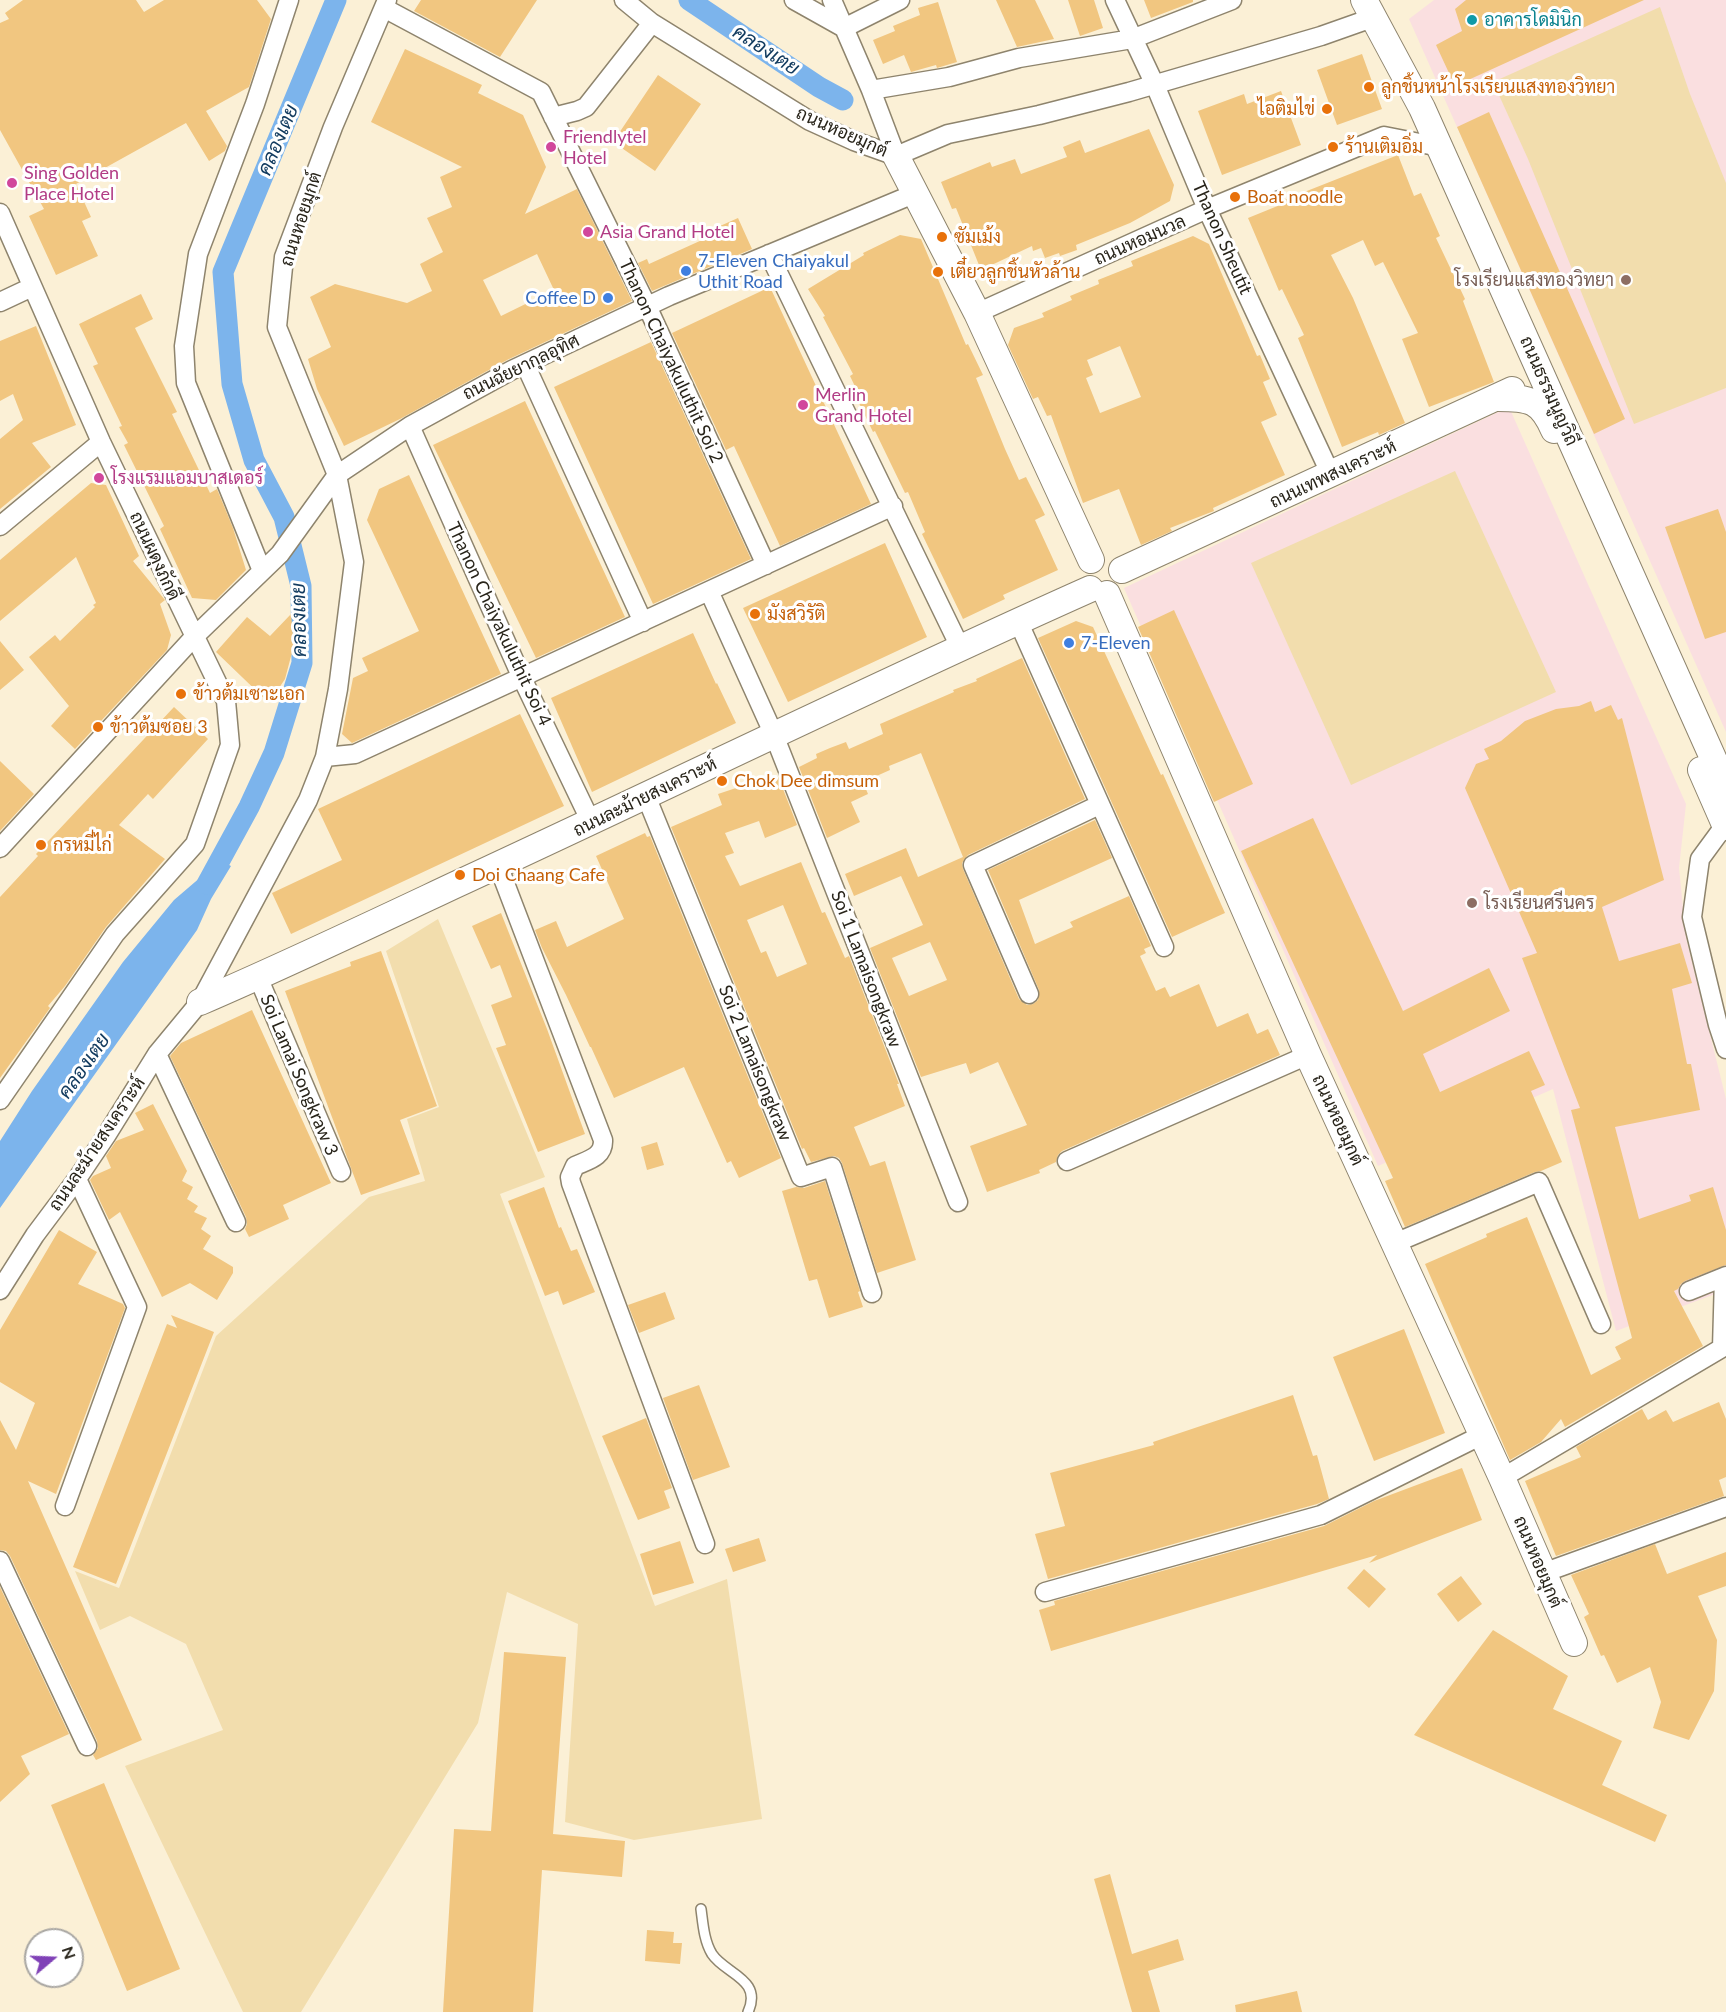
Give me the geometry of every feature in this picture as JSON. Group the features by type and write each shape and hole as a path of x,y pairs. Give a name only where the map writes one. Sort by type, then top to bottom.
{"street":[{"path":"262,571 186,383 184,346 198,254 255,104 289,0"},
{"name":"ถนนหอยมุกต์","path":"624,0 651,23 810,121 854,141 893,147 977,313 1091,560"},
{"path":"794,0 844,28"},
{"path":"832,0 873,93 893,147 1039,115 1321,36 1368,9"},
{"path":"844,28 900,0"},
{"name":"Thanon Sheutit","path":"1115,0 1155,84 1207,209 1331,475"},
{"path":"873,93 949,77 1019,58 1132,39 1232,0"},
{"name":"ถนนหอยมุกต์","path":"338,475 277,327 284,257 333,127 386,4"},
{"name":"Thanon Chaiyakuluthit Soi 2","path":"386,4 540,92 647,306 766,565"},
{"name":"ถนนธรรมนูญวิถี","path":"1368,9 1422,108 1440,147 1726,787"},
{"path":"553,117 586,107 651,23"},
{"name":"ถนนหอมนวล","path":"977,313 1207,209 1384,136 1440,147"},
{"name":"ถนนฉัยยากุลอุทิศ","path":"194,638 280,554 338,475 410,426 525,364 647,306 916,193"},
{"name":"ถนนผดุงภักดี","path":"0,213 101,441 226,701 230,745 195,844 115,934 0,1100"},
{"path":"769,254 960,647"},
{"path":"0,302 32,286"},
{"path":"525,364 643,622"},
{"name":"ถนนเทพสงเคราะห์","path":"1122,570 1498,398 1542,375"},
{"name":"ถนนธรรมนูญวิถี","path":"1498,398 1521,398 1531,401 1547,414 1725,826"},
{"name":"Thanon Chaiyakuluthit Soi 4","path":"410,426 522,678 591,822"},
{"path":"0,526 101,441"},
{"name":"ถนนละม้ายสงเคราะห์","path":"0,1290 35,1235 77,1179 157,1054 200,1002 308,800 325,757 338,689 354,562 338,475"},
{"path":"325,757 355,754 893,506"},
{"path":"1096,557 1109,557 1119,565 1122,577 1118,588 1098,591 1084,578 1084,571 1091,560 1096,557"},
{"name":"Soi 1 Lamaisongkraw","path":"709,591 774,735 958,1202"},
{"name":"ถนนหอยมุกต์","path":"1098,591 1502,1478 1574,1643"},
{"name":"ถนนละม้ายสงเคราะห์","path":"200,1002 591,822 960,647 1018,621 1098,591"},
{"path":"1018,621 1164,947"},
{"path":"0,848 194,638"},
{"name":"Soi 2 Lamaisongkraw","path":"646,796 801,1177 832,1167 872,1293"},
{"path":"1029,994 973,865 1099,805"},
{"path":"1725,826 1700,859 1692,917 1726,1049"},
{"path":"498,865 603,1140 603,1146 598,1155 575,1166 570,1177 571,1183 705,1544"},
{"name":"Soi Lamai Songkraw 3","path":"258,977 341,1172"},
{"path":"157,1054 236,1222"},
{"path":"1067,1161 1308,1056"},
{"path":"65,1506 137,1307 77,1179"},
{"path":"1395,1243 1539,1182 1600,1324"},
{"path":"1502,1478 1722,1348 1725,1276 1689,1291"},
{"path":"1045,1592 1321,1515 1482,1435"},
{"path":"1543,1573 1726,1507"},
{"path":"0,1562 87,1746"}],"lane":[{"path":"701,1909 705,1938 713,1955 741,1977 747,1985 751,1999 748,2012"}],"shaded area":[{"name":"โรงเรียนแสงทองวิทยา","path":"1434,0 1726,0 1726,732 1409,19"},
{"path":"1660,7 1690,94 1726,183 1726,388 1634,424 1528,159 1493,82"},
{"name":"โรงเรียนศรีนคร","path":"1509,407 1686,804 1679,868 1686,938 1726,1099 1726,1290 1616,1331 1553,1089 1378,1166 1124,588"},
{"path":"1455,471 1556,692 1351,785 1251,563"},
{"path":"438,919 545,1177 500,1194 655,1606 727,1579 762,1819 634,1840 565,1822 578,1624 507,1592 478,1723 301,2012 243,2012 125,1766 223,1730 186,1644 130,1616 100,1630 75,1571 119,1588 216,1336 369,1197 425,1181 407,1119 439,1107 386,951"}],"water":[{"path":"214,857 231,866 211,899 197,930 0,1208 0,1141 32,1091 123,962 174,900 202,876"}],"building":[{"path":"23,0 136,0 144,12 164,0 257,0 271,19 249,87 206,111 227,146 225,151 209,161 186,123 76,184 91,217 82,221 98,256 56,275 29,216 44,209 0,130 0,23 9,19 5,13"},
{"path":"421,0 537,0 500,57 414,11"},
{"path":"996,0 1035,0 1054,39 1017,47"},
{"path":"1068,0 1094,0 1103,28 1080,36"},
{"path":"1144,0 1193,0 1193,2 1151,18"},
{"path":"1466,0 1644,0 1455,86 1436,45 1462,31 1455,9"},
{"path":"938,2 957,62 911,72 904,55 883,64 873,40 895,31 893,26 920,15 918,8"},
{"path":"405,49 482,85 478,93 523,115 546,167 525,214 577,189 632,301 507,360 400,419 344,446 317,389 308,359 331,347 310,297 335,284 407,303 432,291 420,264 443,252 427,218 452,207 440,177 462,167 371,122","holes":["537,254 554,290 501,316 483,280"]},
{"path":"1362,54 1382,109 1337,125 1317,70"},
{"path":"658,75 701,104 655,171 613,142"},
{"path":"1281,91 1301,145 1222,175 1198,111 1244,94 1247,104"},
{"path":"1489,112 1625,419 1594,434 1457,127"},
{"path":"1149,129 1174,185 1170,201 1130,223 1076,245 1077,250 1045,258 1041,248 1033,251 1032,246 981,270 956,208 952,209 941,182 990,162 992,167 1015,159 1021,174 1067,157 1063,147 1080,140 1085,153"},
{"path":"1398,155 1414,196 1421,193 1440,236 1436,238 1465,299 1463,301 1494,382 1429,407 1402,339 1418,333 1383,262 1375,266 1363,240 1331,255 1353,298 1405,423 1379,435 1378,432 1342,447 1298,338 1304,335 1282,289 1279,291 1248,218 1280,205 1279,202"},
{"path":"738,218 752,249 652,291 638,263 647,259 649,264 713,235 711,230"},
{"path":"900,235 921,239 966,345 968,344 983,375 976,378 1005,449 1019,480 1026,477 1045,515 1035,520 1058,570 1003,595 1005,599 963,619 922,534 925,532 908,492 905,493 859,403 862,401 850,376 853,374 823,317 825,316 808,289 864,255 863,253"},
{"path":"1193,236 1209,244 1257,356 1260,355 1270,379 1263,382 1277,415 1261,422 1285,475 1213,508 1214,511 1170,528 1172,531 1141,545 1119,489 1083,503 1051,415 1047,416 1038,397 1033,399 1008,345 1014,328 1044,317 1042,313 1072,300 1070,296 1099,284 1098,280 1133,266 1131,261","holes":["1120,346 1141,397 1100,413 1086,378 1093,375 1087,360"]},
{"path":"770,287 871,504 780,546 734,446 726,450 672,333"},
{"path":"141,294 153,319 135,328 177,412 172,414 210,493 217,489 233,528 246,570 216,600 192,598 160,529 164,526 124,445 128,443 119,427 122,426 93,366 98,364 79,324"},
{"path":"36,326 76,425 32,443 51,467 0,509 0,439 23,420 13,394 0,401 0,341"},
{"path":"651,342 751,559 653,604 554,387"},
{"path":"525,401 625,617 536,658 433,445"},
{"path":"409,475 501,674 352,743 342,734 353,678 368,671 362,658 419,631 367,520 379,489"},
{"path":"91,483 106,485 139,556 133,561 165,600 160,604 171,635 167,650 75,749 51,726 69,706 29,657 55,635 60,641 95,607 93,605 96,603 76,557 0,621 0,560"},
{"path":"1718,509 1726,532 1726,632 1705,639 1665,527"},
{"path":"885,543 927,637 788,702 743,608"},
{"path":"1174,610 1253,784 1214,802 1138,627"},
{"path":"291,614 294,645 285,679 269,703 216,652 247,617 270,636"},
{"path":"1076,621 1093,627 1161,775 1163,774 1225,913 1172,937 1038,638"},
{"path":"693,633 736,723 592,792 551,698"},
{"path":"0,641 24,670 0,690"},
{"path":"1022,658 1085,799 968,855 962,863 1019,999 1027,1005 1033,1004 1038,1000 1039,990 988,870 1095,820 1112,858 1019,900 1035,944 1073,927 1070,922 1129,896 1151,946 1144,949 1146,953 1140,956 1156,991 1165,987 1170,997 1199,984 1217,1027 1248,1013 1257,1034 1268,1029 1280,1055 1062,1151 1056,1162 1039,1170 1040,1173 987,1192 970,1146 1027,1125 998,1062 970,1074 966,1063 921,1077 870,948 923,925 901,876 854,896 845,874 906,848 918,877 963,857 921,753 889,766 890,770 863,782 868,794 851,802 860,822 827,838 799,767 817,758 816,754 830,748 846,742 849,749 883,734 880,724 954,692 953,690 977,681 976,679","holes":["930,942 947,980 909,996 892,958"]},
{"path":"1591,701 1595,712 1611,705 1618,720 1622,718 1664,880 1602,907 1619,961 1680,943 1692,983 1672,989 1687,1064 1691,1064 1700,1110 1615,1127 1639,1219 1691,1201 1689,1195 1713,1187 1726,1230 1726,1265 1685,1281 1674,1291 1703,1346 1565,1427 1561,1419 1541,1442 1510,1460 1425,1264 1527,1217 1591,1375 1621,1359 1615,1347 1632,1338 1571,1110 1580,1108 1522,958 1537,953 1465,788 1476,764 1489,759 1484,749 1501,741 1525,721 1556,709 1579,706"},
{"path":"174,707 208,739 153,799 148,794 119,825 165,859 106,927 65,986 48,1006 50,1008 0,1078 0,897 38,856 36,854"},
{"path":"520,714 564,806 291,934 272,893 342,860 318,809"},
{"path":"0,761 34,794 0,831"},
{"path":"778,776 797,825 765,838 759,821 725,833 734,853 725,856 740,886 801,862 822,913 825,912 845,958 849,956 899,1084 897,1084 905,1106 854,1127 870,1166 885,1161 916,1260 877,1273 839,1158 834,1156 811,1162 804,1148 802,1149 671,827 722,805 718,794","holes":["783,905 807,964 777,977 766,951 761,953 747,920"]},
{"path":"1313,818 1403,1011 1489,968 1510,1011 1423,1054 1440,1092 1529,1051 1545,1085 1531,1091 1562,1162 1405,1227 1385,1181 1393,1178 1241,851"},
{"path":"645,833 647,837 650,836 781,1158 739,1178 731,1161 727,1163 684,1067 614,1098 535,930 556,921 567,947 624,919 596,856"},
{"path":"501,913 585,1134 538,1152 496,1048 506,1045 491,1005 512,997 500,965 491,969 472,926"},
{"path":"381,951 437,1106 400,1120 420,1174 361,1195 285,991 351,966 350,962"},
{"path":"252,1010 331,1183 283,1205 289,1219 249,1237 245,1229 246,1217 170,1056 181,1043"},
{"path":"153,1104 187,1171 182,1181 193,1187 187,1199 198,1206 194,1212 207,1218 201,1229 211,1236 203,1249 233,1267 233,1273 217,1300 190,1283 162,1297 120,1212 109,1220 90,1180 93,1176 111,1168 106,1156 116,1141 144,1130 135,1113"},
{"path":"657,1142 664,1165 647,1170 641,1147"},
{"path":"825,1181 863,1307 829,1318 817,1279 809,1281 782,1191 796,1187 804,1188"},
{"path":"544,1187 559,1228 561,1227 571,1251 577,1249 595,1292 563,1305 558,1291 545,1296 508,1201"},
{"path":"59,1230 97,1252 78,1284 123,1304 125,1308 56,1494 28,1481 142,1740 96,1760 93,1755 98,1748 97,1741 10,1556 6,1551 0,1550 0,1420 16,1450 35,1403 0,1382 0,1330"},
{"path":"665,1292 675,1319 639,1333 628,1305"},
{"path":"171,1315 214,1332 116,1584 73,1567 167,1324 177,1328"},
{"path":"1404,1329 1445,1433 1374,1461 1333,1357"},
{"path":"699,1385 730,1467 693,1480 663,1398"},
{"path":"1293,1395 1313,1456 1317,1455 1329,1499 1048,1579 1035,1534 1065,1526 1050,1473 1154,1445 1153,1442"},
{"path":"1719,1402 1726,1419 1726,1477 1719,1480 1724,1496 1556,1556 1525,1481 1581,1457 1576,1447 1642,1409 1648,1420 1666,1410 1673,1422"},
{"path":"646,1418 672,1488 664,1491 670,1508 638,1520 602,1436"},
{"path":"1462,1468 1482,1520 1369,1563 1377,1555 1051,1651 1039,1610 1055,1605 1054,1601 1324,1526 1374,1501"},
{"path":"759,1538 766,1561 733,1572 725,1549"},
{"path":"680,1541 694,1583 653,1595 640,1554"},
{"path":"1655,1544 1667,1574 1726,1552 1726,1586 1698,1596 1717,1640 1714,1691 1689,1740 1653,1728 1661,1702 1650,1667 1617,1683 1604,1655 1601,1656 1584,1617 1589,1614 1571,1575"},
{"path":"1364,1569 1386,1589 1369,1608 1347,1588"},
{"path":"1461,1576 1482,1604 1458,1622 1437,1594"},
{"path":"0,1587 69,1734 21,1756 30,1774 0,1802"},
{"path":"1493,1630 1568,1676 1553,1709 1622,1741 1602,1785 1667,1815 1655,1842 1414,1735"},
{"path":"504,1652 566,1657 553,1834 625,1841 622,1877 542,1870 533,2012 443,2012 454,1829 491,1831"},
{"path":"104,1783 180,1969 127,1991 51,1805"},
{"path":"1110,1874 1132,1954 1178,1939 1184,1960 1148,1971 1160,2012 1132,2012 1094,1879"},
{"path":"647,1930 674,1932 673,1943 682,1943 680,1964 645,1961"},
{"path":"1297,1991 1302,2012 1236,2012 1235,2005"}],"waterway":[{"name":"คลองเตย","path":"207,884 249,807 274,753 302,663 301,586 284,517 254,460 232,384 223,272 336,0"},
{"name":"คลองเตย","path":"689,0 819,87 843,100"}],"place":[{"name":"อาคารโดมินิก","path":"1472,20"},
{"name":"ลูกชิ้นหน้าโรงเรียนแสงทองวิทยา","path":"1369,87"},
{"name":"ไอติมไข่","path":"1327,109"},
{"name":"Friendlytel Hotel","path":"551,147"},
{"name":"ร้านเติมอิ่ม","path":"1333,147"},
{"name":"Sing Golden Place Hotel","path":"12,183"},
{"name":"Boat noodle","path":"1235,197"},
{"name":"Asia Grand Hotel","path":"588,232"},
{"name":"ซัมเม้ง","path":"942,237"},
{"name":"7-Eleven Chaiyakul Uthit Road","path":"686,271"},
{"name":"เตี๋ยวลูกชิ้นหัวล้าน","path":"938,272"},
{"name":"โรงเรียนแสงทองวิทยา","path":"1626,280"},
{"name":"Coffee D","path":"608,298"},
{"name":"Merlin Grand Hotel","path":"803,405"},
{"name":"โรงแรมแอมบาสเดอร์","path":"99,478"},
{"name":"มังสวิรัติ","path":"755,614"},
{"name":"7-Eleven","path":"1069,643"},
{"name":"ข้าวต้มเซาะเอก","path":"181,694"},
{"name":"ข้าวต้มซอย 3","path":"98,727"},
{"name":"Chok Dee dimsum","path":"722,781"},
{"name":"กรหมี่ไก่","path":"41,845"},
{"name":"Doi Chaang Cafe","path":"460,875"},
{"name":"โรงเรียนศรีนคร","path":"1472,903"}]}
